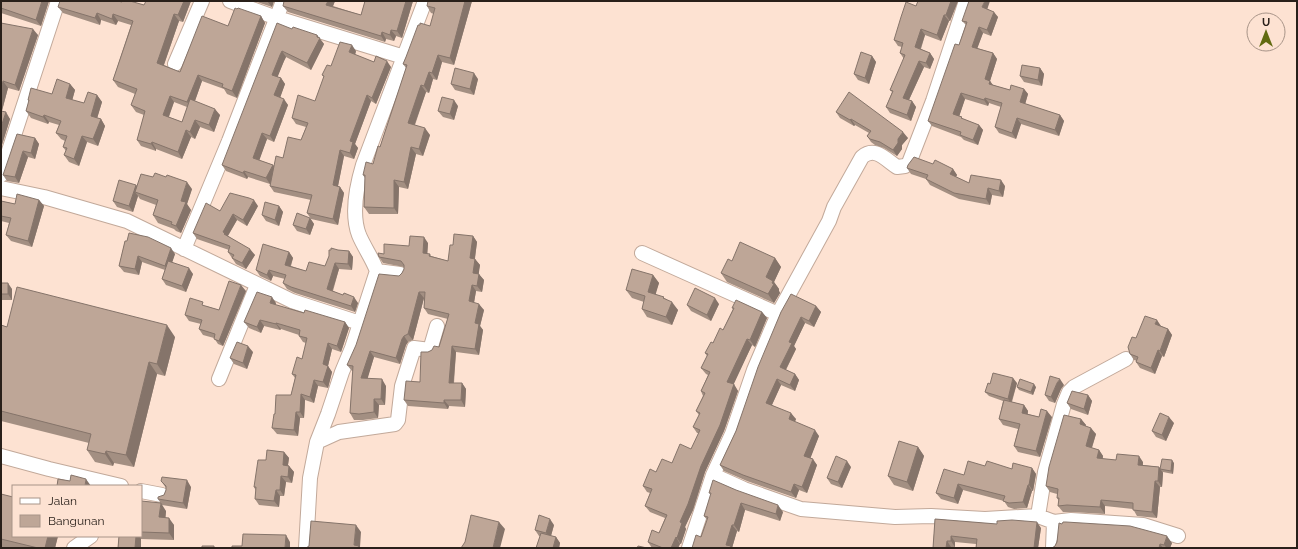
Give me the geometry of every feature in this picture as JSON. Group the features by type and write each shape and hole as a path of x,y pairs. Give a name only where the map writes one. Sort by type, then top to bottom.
{"street":[{"path":"1,175 58,1"},
{"path":"174,64 202,1"},
{"path":"230,1 277,18 404,57"},
{"path":"184,249 229,141 283,1"},
{"path":"306,548 310,478 317,442 360,323 377,270 359,235 355,221 357,184 425,1"},
{"path":"688,548 713,475 732,434 754,370 778,314 862,157 867,153 873,152 897,167 905,166 909,163 933,102 966,1"},
{"path":"1,188 44,197 127,221 292,301 360,323"},
{"path":"642,253 778,314"},
{"path":"377,270 400,274"},
{"path":"219,379 257,285"},
{"path":"317,442 339,432 395,424 398,420 402,386 414,348 430,350 437,326"},
{"path":"1038,516 1045,472 1064,404 1069,392 1074,387 1126,359"},
{"path":"1,456 117,485"},
{"path":"713,475 744,489 801,509 895,517 931,516 985,519 1038,516 1054,522 1071,520 1143,525 1178,536"},
{"path":"1053,548 1054,522"},
{"path":"74,548 90,537"}],"building":[{"path":"1,1 42,1 36,20 1,8"},
{"path":"60,1 130,1 144,5 146,1 184,1 178,15 174,14 157,63 180,72 202,16 228,26 235,8 261,16 232,91 222,87 223,84 198,75 187,102 170,96 163,115 182,122 190,99 215,109 209,125 195,120 190,132 186,130 178,152 152,142 151,144 137,140 145,111 131,105 137,89 113,80 133,21 113,14 112,19 97,13 95,18 58,7"},
{"path":"284,1 328,1 326,5 361,15 365,1 406,1 397,31 391,30 390,35 382,32 381,36 283,6"},
{"path":"428,1 465,1 450,58 438,55 432,73 429,72 424,86 421,85 408,123 425,128 419,149 411,147 404,182 394,180 394,208 364,207 365,175 363,175 366,162 373,164 378,146 380,147 407,65 403,64 418,25 420,25 420,23 430,26 435,8 427,6"},
{"path":"918,1 951,1 937,35 921,29 915,47 930,53 926,63 919,61 903,98 912,101 907,115 886,107 893,91 890,90 905,55 900,53 903,43 894,40 906,2 916,6"},
{"path":"969,1 985,1 982,7 994,12 987,30 979,27 972,47 993,53 985,79 990,81 989,84 1010,90 1011,85 1024,89 1020,102 1060,115 1055,130 1017,118 1012,133 995,127 1002,103 985,98 984,100 961,93 953,114 979,125 973,140 960,135 961,132 928,121 955,44 959,45 967,22 962,21"},
{"path":"1,23 33,29 15,85 3,81 1,90"},
{"path":"277,23 292,29 293,27 317,35 317,37 320,38 307,63 282,51 272,75 281,78 274,95 284,99 270,136 262,133 253,158 273,165 266,178 244,171 243,173 222,165"},
{"path":"340,42 352,45 349,52 374,62 376,56 387,61 372,98 367,95 350,141 353,142 350,153 340,150 333,185 340,187 333,219 307,213 312,195 270,186 276,156 283,158 288,137 301,140 308,123 292,118 298,95 315,101 324,76 322,75 327,65 331,66"},
{"path":"861,52 872,56 865,78 854,74"},
{"path":"1022,65 1040,68 1038,80 1020,76"},
{"path":"455,68 474,73 470,89 451,84"},
{"path":"57,79 70,84 66,98 84,103 88,92 97,95 91,116 101,119 93,139 82,136 74,159 64,155 67,148 63,147 67,136 56,133 61,121 26,111 31,88 52,94"},
{"path":"849,92 903,132 893,150 880,142 870,139 867,136 871,131 836,112"},
{"path":"442,97 454,100 450,114 438,111"},
{"path":"1,111 6,112 1,127"},
{"path":"17,134 35,138 31,153 23,151 15,177 3,175"},
{"path":"914,157 933,164 935,160 953,169 950,174 969,183 971,175 1001,180 999,191 988,188 986,199 954,193 926,179 928,175 907,168"},
{"path":"155,173 166,177 167,175 187,182 181,201 186,202 176,226 171,224 172,222 153,215 158,200 135,192 141,174 153,177"},
{"path":"119,180 136,185 129,206 113,201"},
{"path":"230,193 254,200 243,220 233,214 223,232 250,249 242,263 232,258 234,255 228,252 230,246 193,233 206,203 220,211"},
{"path":"17,194 39,200 28,241 6,235 11,218 1,216 1,201 15,204"},
{"path":"265,202 279,206 275,220 262,215"},
{"path":"297,213 310,218 306,229 293,225"},
{"path":"129,233 148,237 171,248 165,266 138,256 135,269 119,266 125,241 127,241"},
{"path":"454,234 473,236 470,258 475,259 473,273 479,274 477,286 472,285 469,301 479,304 475,323 479,324 475,349 452,346 449,383 462,383 461,400 444,400 444,403 404,400 406,381 420,382 421,352 428,352 432,350 434,346 439,347 449,314 424,308 425,292 419,292 408,334 402,339 396,358 370,351 361,378 382,379 381,399 374,399 374,412 359,414 350,413 353,366 347,365 356,345 379,274 399,276 404,269 404,265 401,261 379,257 378,253 384,254 384,244 409,246 410,236 424,237 423,253 448,261 450,245 453,245"},
{"path":"740,242 775,258 766,277 773,281 772,283 774,284 768,294 721,273 728,259 732,261"},
{"path":"263,244 289,252 285,265 306,271 309,262 325,266 329,256 329,250 331,250 331,248 349,251 348,264 335,263 327,289 343,295 344,293 354,297 351,306 291,287 283,283 286,275 269,270 267,275 256,270"},
{"path":"168,261 189,268 182,286 162,279"},
{"path":"632,269 653,275 648,292 664,297 663,298 672,302 666,317 642,309 645,296 626,290"},
{"path":"229,281 241,285 219,341 214,339 215,334 199,329 202,320 185,315 190,298 203,302 202,305 219,310"},
{"path":"1,283 8,283 8,294 1,294"},
{"path":"17,287 167,325 157,364 149,362 126,455 106,451 105,454 87,450 91,434 1,411 1,325 7,327"},
{"path":"695,288 715,298 707,315 687,305"},
{"path":"257,292 272,297 270,303 304,313 305,310 345,322 337,346 328,343 323,364 328,366 323,382 314,380 310,397 301,394 300,412 296,412 294,430 272,428 275,414 276,395 291,395 296,375 292,374 297,357 302,359 307,338 299,336 300,330 276,323 260,320 257,327 244,322"},
{"path":"791,294 816,306 809,321 801,317 789,342 792,343 780,367 795,374 790,385 777,379 766,403 791,413 789,419 815,430 804,456 813,459 802,487 794,484 791,492 720,465 736,431 758,367 781,312"},
{"path":"736,300 762,312 750,340 747,339 727,382 734,384 720,425 701,466 680,522 682,523 677,538 676,537 671,548 663,548 648,542 652,530 659,533 667,515 645,506 652,489 643,486 650,469 656,472 662,459 672,463 680,444 691,449 700,430 693,427 700,413 696,411 705,393 701,391 710,372 701,368 708,354 705,353 711,342 713,343 720,328 723,330 734,308 732,308"},
{"path":"1145,316 1157,320 1155,324 1168,329 1160,351 1158,350 1151,368 1136,362 1138,357 1130,354 1128,347 1132,337 1136,338"},
{"path":"237,342 248,346 243,363 230,358"},
{"path":"993,373 1013,378 1008,399 985,392 988,383 990,384"},
{"path":"1050,376 1060,379 1051,397 1045,395"},
{"path":"1020,379 1034,384 1031,392 1017,387"},
{"path":"1072,391 1088,395 1084,409 1067,403"},
{"path":"1004,400 1024,405 1022,413 1039,417 1041,409 1047,411 1036,451 1014,446 1020,424 999,419"},
{"path":"1160,413 1169,417 1162,435 1152,431"},
{"path":"1064,415 1081,419 1080,424 1091,428 1086,446 1099,450 1097,458 1116,460 1117,454 1139,456 1138,465 1159,467 1158,481 1155,481 1152,512 1133,510 1133,503 1101,500 1100,507 1067,505 1058,506 1058,489 1046,486 1049,467"},
{"path":"899,441 918,447 907,482 888,476"},
{"path":"267,450 284,452 283,465 289,466 288,477 281,476 280,490 276,490 274,501 255,499 256,487 254,487 258,460 266,460"},
{"path":"836,456 847,461 838,482 827,478"},
{"path":"1162,459 1172,460 1171,471 1160,469"},
{"path":"968,461 985,466 987,461 1012,469 1013,463 1032,468 1029,485 1023,502 1009,503 1003,501 1005,496 958,484 954,498 936,493 944,469 964,475"},
{"path":"71,475 86,479 85,485 57,485 58,479 70,481"},
{"path":"162,477 187,480 183,503 158,499 158,497 164,495 166,490 166,486 161,481"},
{"path":"713,480 778,505 776,514 741,503 726,545 731,546 730,548 692,548 696,535 701,537 708,517 704,516 711,493 709,493"},
{"path":"1,494 12,497 12,537 48,537 45,548 38,548 1,539"},
{"path":"142,501 161,503 159,517 169,518 169,533 142,532"},
{"path":"471,515 499,522 493,548 461,548 465,542"},
{"path":"539,515 550,519 546,533 535,530"},
{"path":"935,519 997,524 997,521 1012,520 1037,522 1034,548 976,548 977,539 951,536 951,541 947,541 946,548 933,548"},
{"path":"311,521 356,525 354,545 359,546 358,548 306,548 309,546"},
{"path":"1063,522 1130,526 1167,536 1164,545 1160,544 1159,548 1052,548 1057,542 1059,523 1062,524"},
{"path":"541,533 556,537 553,548 536,548"},
{"path":"243,534 286,535 285,548 232,548 232,546 242,546"},
{"path":"119,537 136,537 135,548 118,548"},
{"path":"202,546 214,546 214,548 202,548"}]}
